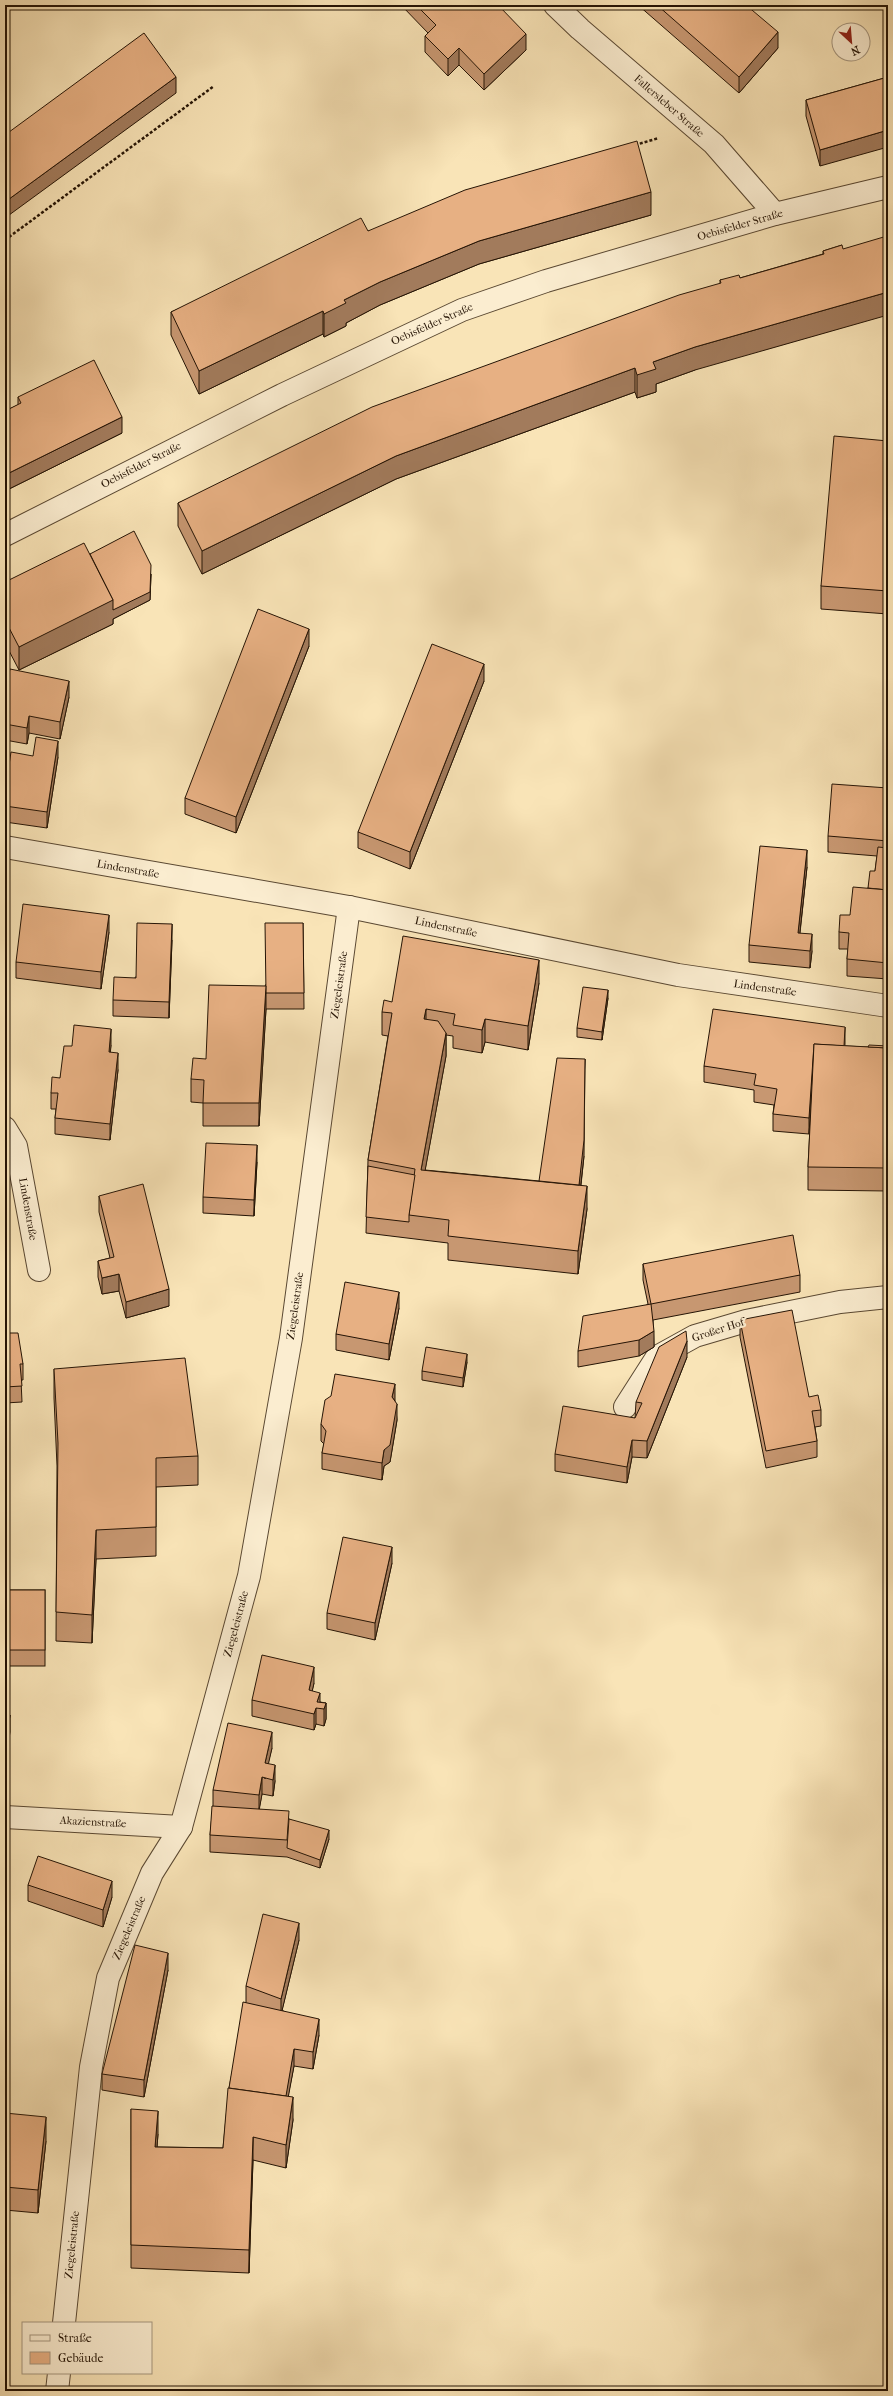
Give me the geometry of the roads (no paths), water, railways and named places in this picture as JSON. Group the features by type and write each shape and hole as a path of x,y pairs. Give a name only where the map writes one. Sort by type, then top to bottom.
{"street":[{"name":"Fallersleber Straße","path":"555,5 693,128 714,144 775,214"},
{"name":"Oebisfelder Straße","path":"5,535 282,395 434,321 546,281 775,214 888,187"},
{"name":"Lindenstraße","path":"5,847 349,908 678,975 888,1006"},
{"name":"Ziegeleistraße","path":"64,2322 91,2067 108,1978 152,1873 181,1827 250,1569 291,1338 349,908"},
{"name":"Lindenstraße","path":"5,1128 16,1146 38,1270"},
{"name":"Großer Hof","path":"626,1407 657,1357 695,1336 746,1321 824,1305 888,1297"},
{"name":"Akazienstraße","path":"5,1817 181,1827"},
{"path":"57,2391 59,2374"}]}
